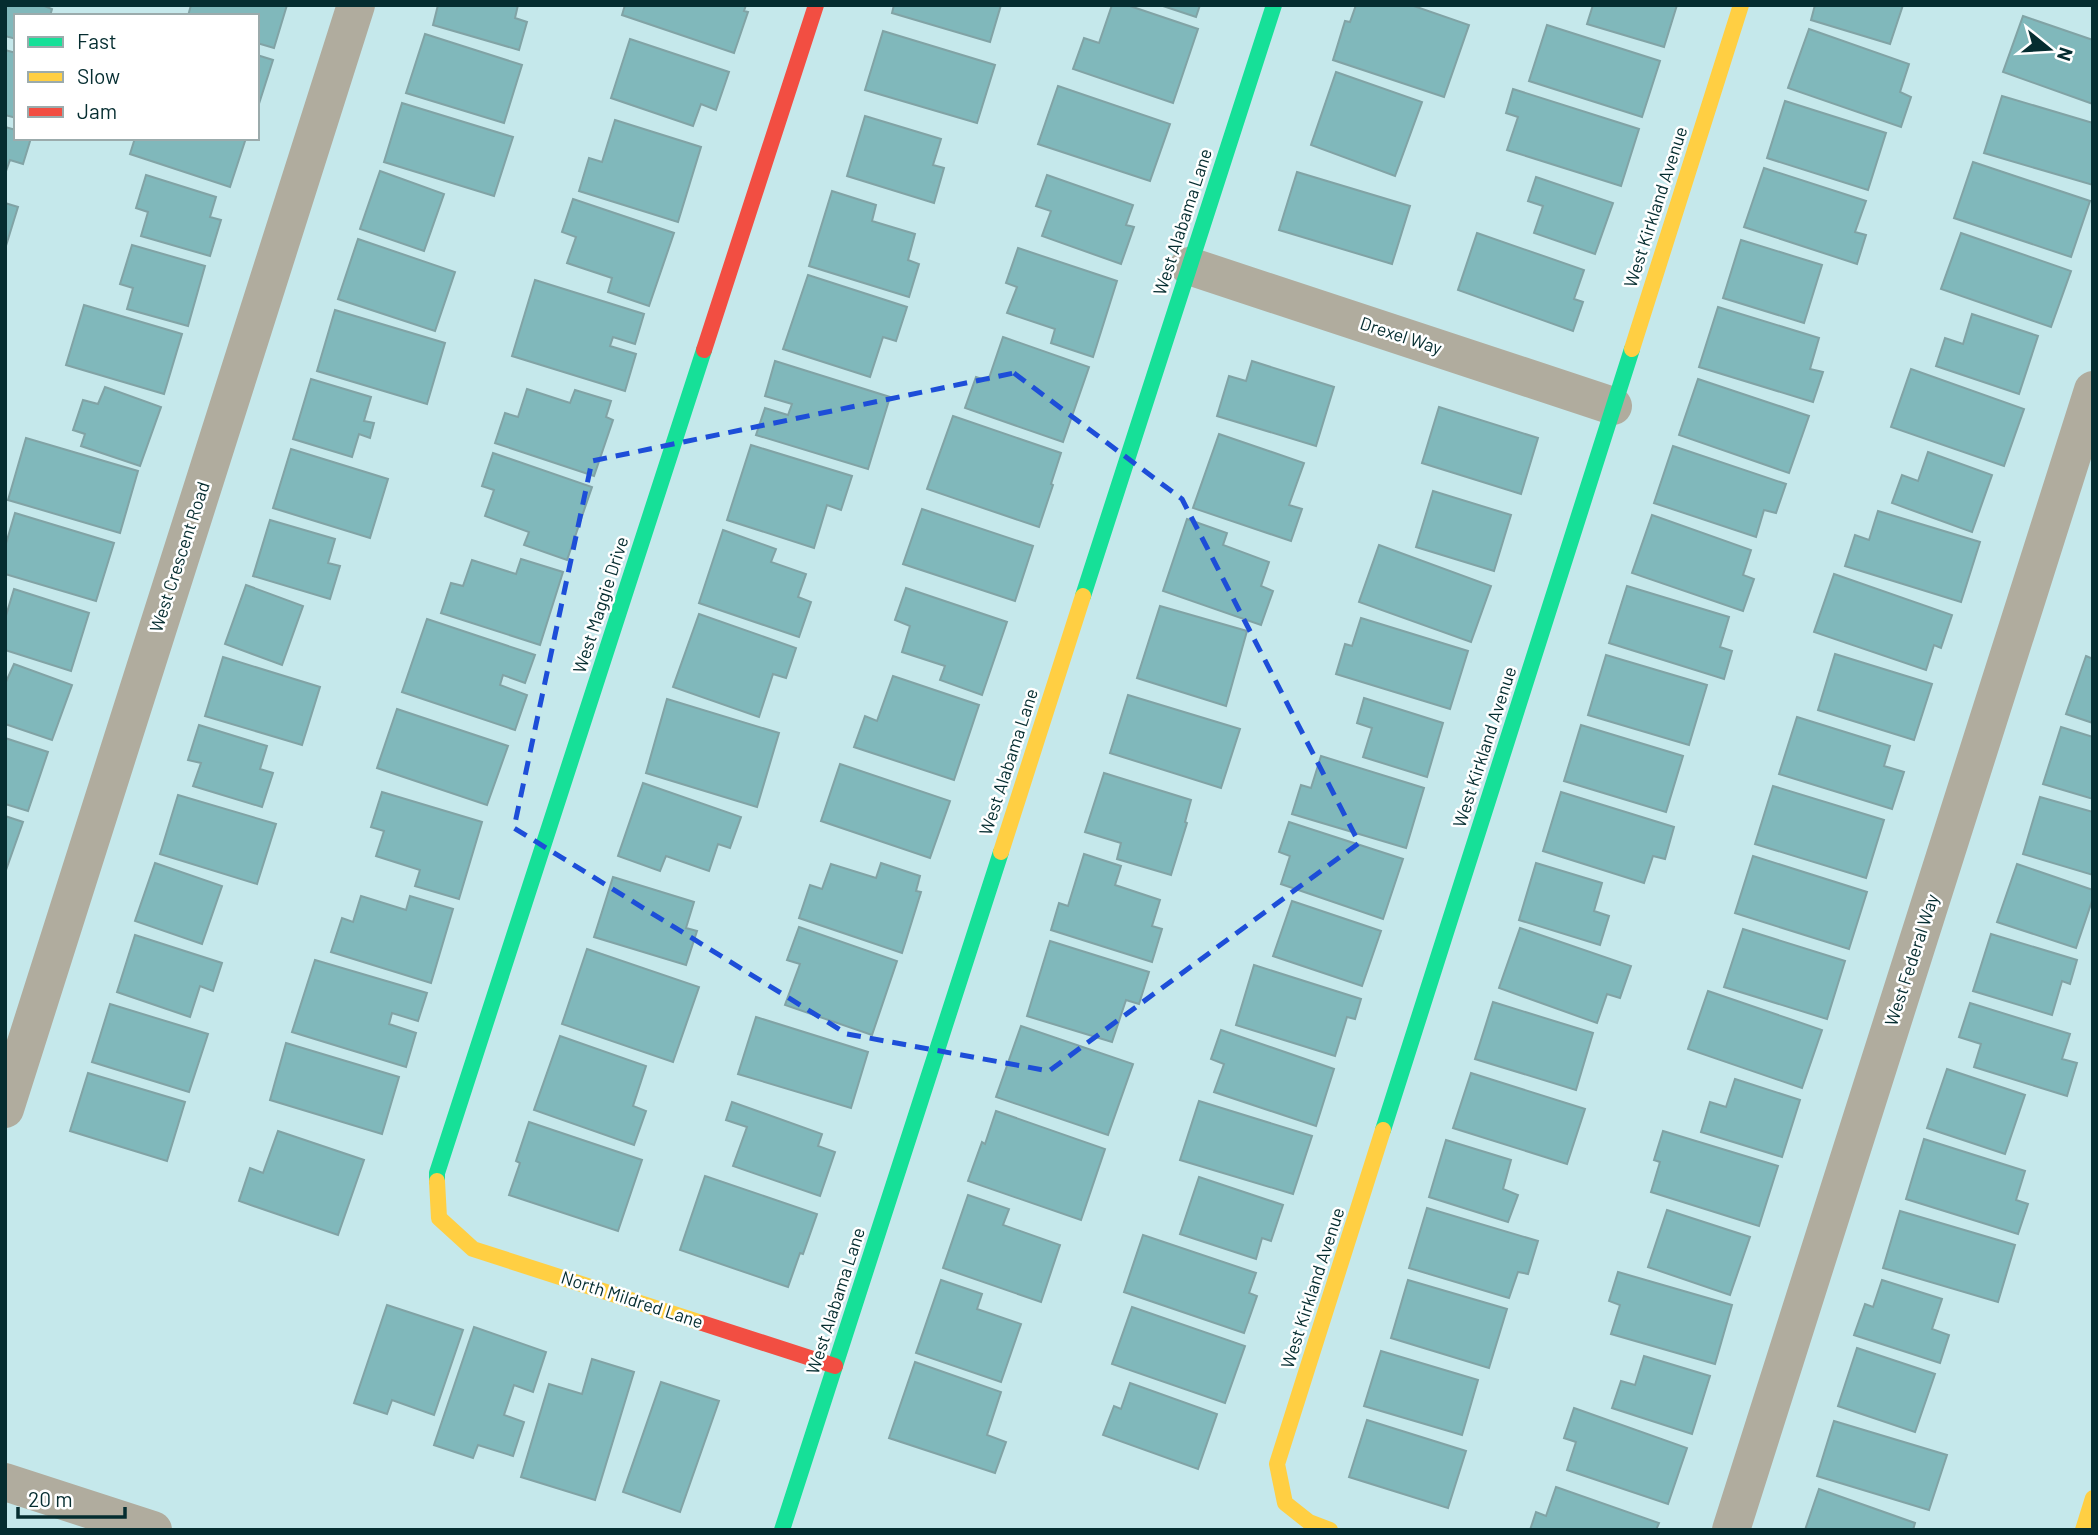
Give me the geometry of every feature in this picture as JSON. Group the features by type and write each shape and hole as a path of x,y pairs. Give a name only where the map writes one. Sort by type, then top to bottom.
{"street":[{"name":"West Crescent Road","path":"6,1105 356,5"},
{"name":"West Maggie Drive","path":"439,1218 437,1173 816,5"},
{"name":"West Alabama Lane","path":"782,1530 1274,5"},
{"name":"West Kirkland Avenue","path":"1331,1530 1309,1522 1285,1503 1277,1464 1741,5"},
{"name":"Drexel Way","path":"1189,266 1613,407"},
{"name":"West Federal Way","path":"1731,1530 2093,390"},
{"name":"North Mildred Lane","path":"439,1218 473,1249 835,1366"},
{"path":"5,1482 153,1530"},
{"path":"2083,1530 2093,1499"}],"highlighted area":[{"path":"1014,373 1182,499 1359,843 1049,1071 847,1034 514,828 592,461"}],"building":[{"path":"5,5 42,5 52,9 51,14 14,14 14,38 5,36"},
{"path":"191,5 287,5 274,48 259,44 259,14 189,14"},
{"path":"438,5 518,5 515,18 527,22 519,50 433,25"},
{"path":"625,5 746,5 744,11 748,12 734,53 622,15"},
{"path":"894,5 1001,5 990,42 892,13"},
{"path":"1112,5 1127,5 1198,29 1173,103 1073,69 1084,38 1099,43"},
{"path":"1160,5 1200,5 1196,17"},
{"path":"1356,5 1411,5 1469,25 1444,97 1333,60 1345,21 1350,22"},
{"path":"1593,5 1677,5 1664,47 1587,24"},
{"path":"1815,5 1903,5 1890,44 1811,20"},
{"path":"2023,16 2093,40 2093,104 2003,72"},
{"path":"1547,25 1660,61 1642,117 1529,81"},
{"path":"1809,29 1909,64 1900,92 1911,97 1901,127 1788,88"},
{"path":"883,31 995,65 977,123 865,90"},
{"path":"425,34 522,65 504,123 406,93"},
{"path":"630,39 729,72 716,110 701,104 693,126 611,98"},
{"path":"5,50 14,52 14,117 5,115"},
{"path":"259,56 273,60 259,104"},
{"path":"1336,72 1422,102 1395,176 1311,145"},
{"path":"1058,86 1170,124 1150,181 1038,144"},
{"path":"1513,89 1639,129 1621,186 1507,150 1518,117 1506,113"},
{"path":"2002,96 2093,123 2093,185 1984,153"},
{"path":"1785,101 1886,133 1868,190 1767,158"},
{"path":"402,103 513,137 494,196 384,162"},
{"path":"865,116 941,139 933,165 944,168 934,203 847,176"},
{"path":"615,120 701,147 678,222 579,191 589,158 602,162"},
{"path":"5,127 14,129 14,140 30,140 23,164 10,160 5,174"},
{"path":"134,140 245,140 230,187 130,154"},
{"path":"1973,162 2090,201 2071,257 1954,218"},
{"path":"1764,168 1866,201 1855,232 1866,235 1857,264 1744,227"},
{"path":"380,171 444,194 424,251 360,229"},
{"path":"1297,172 1410,206 1392,264 1279,230"},
{"path":"146,175 216,197 210,217 221,220 210,256 141,236 148,212 136,208"},
{"path":"1047,175 1133,205 1126,225 1134,227 1121,264 1042,236 1051,211 1036,206"},
{"path":"1536,177 1613,203 1595,254 1534,233 1543,206 1528,201"},
{"path":"832,191 876,205 872,221 915,234 908,260 919,264 909,297 809,266"},
{"path":"573,199 674,233 649,306 608,292 612,278 567,263 576,237 562,232"},
{"path":"5,203 18,207 5,249"},
{"path":"1477,233 1584,270 1574,299 1583,302 1573,331 1458,290"},
{"path":"1961,233 2071,271 2051,327 1941,289"},
{"path":"358,239 455,272 435,331 338,299"},
{"path":"1741,240 1822,265 1804,323 1723,298"},
{"path":"132,245 205,266 188,326 127,309 133,288 120,284"},
{"path":"1018,248 1117,281 1093,357 1051,343 1055,329 1007,313 1017,287 1006,283"},
{"path":"808,275 907,307 896,341 883,337 870,377 783,349"},
{"path":"535,280 644,314 635,344 613,337 610,346 636,354 625,391 512,356"},
{"path":"84,305 182,334 164,394 66,365"},
{"path":"1718,307 1819,338 1810,369 1823,372 1813,402 1699,367"},
{"path":"335,310 445,343 427,404 317,371"},
{"path":"1972,314 2038,336 2019,394 1936,366 1945,338 1963,344"},
{"path":"1003,337 1089,367 1063,442 965,408 976,377 988,381"},
{"path":"775,361 890,397 868,469 756,435 765,408 788,415 792,404 765,396"},
{"path":"1252,361 1334,387 1316,446 1217,416 1229,376 1246,381"},
{"path":"1911,369 2024,409 2004,466 1891,427"},
{"path":"311,379 371,397 364,421 374,423 370,438 359,434 352,457 293,439"},
{"path":"1698,379 1809,416 1789,473 1679,435"},
{"path":"105,387 161,407 140,466 81,446 85,434 73,430 83,400 98,404"},
{"path":"527,389 570,403 575,390 611,401 606,417 613,420 594,476 495,443 505,413 518,417"},
{"path":"1439,407 1538,438 1521,494 1422,463"},
{"path":"953,416 1061,453 1039,527 927,489"},
{"path":"1219,434 1304,463 1289,505 1302,509 1291,541 1193,508"},
{"path":"26,438 138,471 120,533 8,500"},
{"path":"751,445 852,476 841,510 827,505 814,548 727,520"},
{"path":"1673,446 1786,484 1776,513 1764,510 1756,537 1654,503"},
{"path":"291,449 388,479 370,538 273,508"},
{"path":"1928,452 1992,475 1972,532 1892,503 1902,475 1918,481"},
{"path":"493,453 592,487 567,560 524,545 529,532 485,516 494,490 482,486"},
{"path":"1433,491 1511,515 1494,571 1416,547"},
{"path":"922,509 1033,546 1015,601 903,564"},
{"path":"1878,511 1980,542 1961,602 1845,566 1855,535 1869,540"},
{"path":"15,513 114,543 96,601 5,574 5,547"},
{"path":"1652,515 1751,550 1743,575 1754,579 1743,611 1632,573"},
{"path":"1187,519 1227,533 1223,545 1269,562 1261,586 1273,591 1261,625 1163,591"},
{"path":"270,520 335,539 328,563 340,566 330,599 253,576"},
{"path":"723,530 776,549 771,562 806,574 798,597 811,602 799,637 699,603"},
{"path":"1379,545 1491,586 1471,642 1359,602"},
{"path":"521,559 563,572 540,645 441,613 451,583 463,586 472,560 516,574"},
{"path":"1834,574 1952,615 1941,648 1934,645 1926,670 1814,632"},
{"path":"246,585 303,606 282,665 225,644"},
{"path":"1627,586 1729,617 1720,647 1732,651 1724,679 1609,643"},
{"path":"906,588 1007,622 982,695 940,680 945,666 902,652 910,626 895,620"},
{"path":"14,589 89,613 71,671 5,650 5,619"},
{"path":"1160,606 1247,631 1226,706 1137,678"},
{"path":"699,614 796,648 786,678 773,674 759,717 673,687"},
{"path":"1361,618 1468,651 1450,709 1336,674 1345,644 1352,646"},
{"path":"427,619 535,655 525,683 503,675 500,685 527,695 515,730 402,692"},
{"path":"1835,654 1932,684 1914,740 1818,710"},
{"path":"1606,655 1707,685 1689,745 1588,715"},
{"path":"2086,656 2093,659 2093,723 2066,714"},
{"path":"223,657 320,687 302,745 205,716"},
{"path":"14,664 72,685 52,740 5,724 5,684"},
{"path":"893,676 979,705 954,780 854,747 865,716 877,721"},
{"path":"1128,695 1240,729 1221,788 1110,753"},
{"path":"1364,698 1443,723 1427,777 1363,757 1372,728 1357,723"},
{"path":"667,699 779,733 757,807 646,773"},
{"path":"397,709 508,746 487,805 377,768"},
{"path":"1797,717 1890,746 1884,766 1904,772 1892,809 1779,774"},
{"path":"199,725 267,746 260,769 273,773 262,807 193,786 201,763 188,760"},
{"path":"1581,725 1683,756 1666,812 1564,781"},
{"path":"2061,727 2093,737 2093,799 2043,784"},
{"path":"5,738 48,752 28,811 5,804"},
{"path":"1321,756 1424,788 1406,848 1292,814 1301,785 1311,788"},
{"path":"840,764 950,801 930,858 821,821"},
{"path":"1104,773 1191,800 1171,875 1117,859 1121,843 1085,832"},
{"path":"643,783 741,817 730,848 718,844 709,871 666,856 660,871 618,856"},
{"path":"1773,786 1884,820 1866,878 1755,844"},
{"path":"382,792 482,822 459,899 415,886 420,870 376,856 384,831 371,827"},
{"path":"1561,792 1674,827 1665,859 1653,856 1644,883 1543,851"},
{"path":"178,795 276,824 257,884 160,854"},
{"path":"2040,797 2093,812 2093,875 2023,854"},
{"path":"5,816 23,822 5,873"},
{"path":"1289,822 1403,859 1383,919 1281,884 1290,856 1279,852"},
{"path":"1084,854 1121,866 1115,885 1160,900 1152,926 1162,929 1152,962 1051,930 1059,903 1068,906"},
{"path":"1753,856 1867,892 1849,949 1735,913"},
{"path":"155,863 222,886 202,944 135,921"},
{"path":"881,863 920,876 916,891 921,892 902,953 799,918 810,885 822,889 831,864 876,878"},
{"path":"1536,863 1602,883 1594,911 1609,916 1600,945 1519,920"},
{"path":"2017,864 2093,890 2093,898 2076,948 1997,922"},
{"path":"613,877 694,902 686,928 697,931 686,965 594,937"},
{"path":"361,896 406,910 410,896 453,909 431,983 331,952 342,918 353,922"},
{"path":"1292,901 1381,931 1362,986 1273,956"},
{"path":"799,927 897,961 872,1035 785,1005 800,964 787,960"},
{"path":"1520,928 1631,966 1620,998 1607,994 1597,1023 1499,988"},
{"path":"1743,929 1845,961 1827,1019 1724,987"},
{"path":"1991,934 2077,960 2070,984 2062,981 2052,1015 1973,991"},
{"path":"135,935 222,963 213,991 200,986 190,1017 117,992"},
{"path":"1050,941 1149,972 1139,1004 1126,1000 1112,1042 1027,1016"},
{"path":"587,949 699,987 673,1062 562,1024"},
{"path":"315,960 427,993 418,1021 392,1013 389,1024 416,1033 406,1067 292,1032"},
{"path":"1254,965 1361,999 1355,1019 1347,1017 1335,1056 1236,1025"},
{"path":"1708,991 1822,1030 1802,1088 1688,1049"},
{"path":"1493,1002 1593,1033 1576,1090 1475,1059"},
{"path":"1970,1003 2070,1034 2062,1059 2077,1063 2067,1096 1974,1067 1981,1044 1959,1037"},
{"path":"110,1004 208,1034 189,1092 92,1062"},
{"path":"756,1017 868,1052 851,1108 738,1074"},
{"path":"1021,1026 1133,1064 1108,1135 996,1097"},
{"path":"1221,1030 1334,1069 1316,1126 1214,1092 1224,1064 1211,1059"},
{"path":"560,1036 646,1066 633,1106 646,1111 634,1145 534,1110"},
{"path":"286,1043 399,1077 382,1134 270,1100"},
{"path":"1947,1069 2025,1095 2005,1154 1927,1128"},
{"path":"88,1073 185,1102 167,1161 70,1131"},
{"path":"1471,1073 1585,1109 1567,1164 1453,1128"},
{"path":"1735,1079 1800,1100 1782,1157 1701,1132 1710,1102 1726,1107"},
{"path":"1199,1101 1312,1136 1293,1194 1180,1160"},
{"path":"732,1102 822,1134 818,1146 835,1152 820,1196 733,1166 747,1127 726,1120"},
{"path":"996,1111 1105,1149 1081,1220 968,1181"},
{"path":"529,1122 642,1160 618,1231 509,1195 520,1163 516,1161"},
{"path":"278,1131 364,1160 338,1235 239,1201 250,1168 263,1173"},
{"path":"1663,1131 1778,1166 1759,1226 1651,1192 1660,1162 1654,1160"},
{"path":"1924,1139 2025,1171 2016,1200 2028,1204 2018,1234 1906,1199"},
{"path":"1446,1140 1511,1160 1503,1189 1518,1195 1508,1222 1429,1197"},
{"path":"705,1176 817,1214 788,1287 680,1250"},
{"path":"1199,1177 1283,1205 1271,1241 1262,1238 1256,1259 1180,1234"},
{"path":"968,1195 1009,1209 1003,1225 1060,1245 1041,1302 943,1268"},
{"path":"1427,1208 1538,1241 1528,1274 1518,1272 1509,1298 1409,1268"},
{"path":"1667,1210 1750,1237 1730,1295 1648,1267"},
{"path":"1900,1211 2015,1245 1998,1302 1883,1268"},
{"path":"1143,1235 1256,1273 1249,1293 1257,1296 1244,1333 1124,1292"},
{"path":"1618,1272 1732,1305 1715,1364 1611,1334 1620,1305 1609,1301"},
{"path":"941,1280 982,1294 977,1309 1021,1324 1001,1382 916,1353"},
{"path":"1408,1280 1507,1309 1489,1368 1391,1338"},
{"path":"1882,1280 1942,1299 1932,1329 1949,1335 1940,1363 1854,1335 1865,1304 1873,1307"},
{"path":"387,1305 463,1330 434,1415 392,1400 387,1414 354,1403"},
{"path":"1132,1307 1245,1346 1225,1403 1112,1364"},
{"path":"474,1327 546,1352 533,1392 514,1385 504,1415 524,1422 513,1456 478,1445 473,1458 434,1445"},
{"path":"1857,1348 1935,1374 1915,1432 1838,1406"},
{"path":"1381,1351 1478,1380 1462,1435 1364,1406"},
{"path":"1644,1356 1710,1376 1692,1434 1612,1408 1621,1381 1635,1385"},
{"path":"592,1359 634,1372 595,1500 521,1477 549,1384 582,1394"},
{"path":"915,1362 1001,1392 987,1435 1006,1442 995,1473 889,1438"},
{"path":"661,1382 719,1401 680,1512 623,1492"},
{"path":"1130,1383 1217,1414 1198,1469 1103,1435 1114,1406 1121,1409"},
{"path":"1574,1408 1687,1448 1668,1504 1567,1470 1576,1442 1564,1438"},
{"path":"1367,1420 1466,1451 1448,1508 1349,1477"},
{"path":"1834,1421 1947,1455 1929,1510 1817,1476"},
{"path":"1556,1487 1659,1523 1656,1530 1530,1530 1536,1512 1546,1516"},
{"path":"1819,1489 1915,1523 1913,1530 1805,1530"}],"traffic: fast":[{"path":"1083,596 1274,5"},
{"path":"1383,1130 1632,349"},
{"path":"437,1181 437,1173 704,350"},
{"path":"782,1530 1001,852"}],"traffic: slow":[{"path":"1632,349 1741,5"},
{"path":"1001,852 1083,596"},
{"path":"1330,1530 1309,1522 1285,1503 1277,1464 1383,1130"},
{"path":"437,1181 439,1218 473,1249 702,1323"},
{"path":"2083,1530 2093,1498"}],"traffic: jam":[{"path":"704,350 816,5"},
{"path":"702,1323 835,1366"}]}
